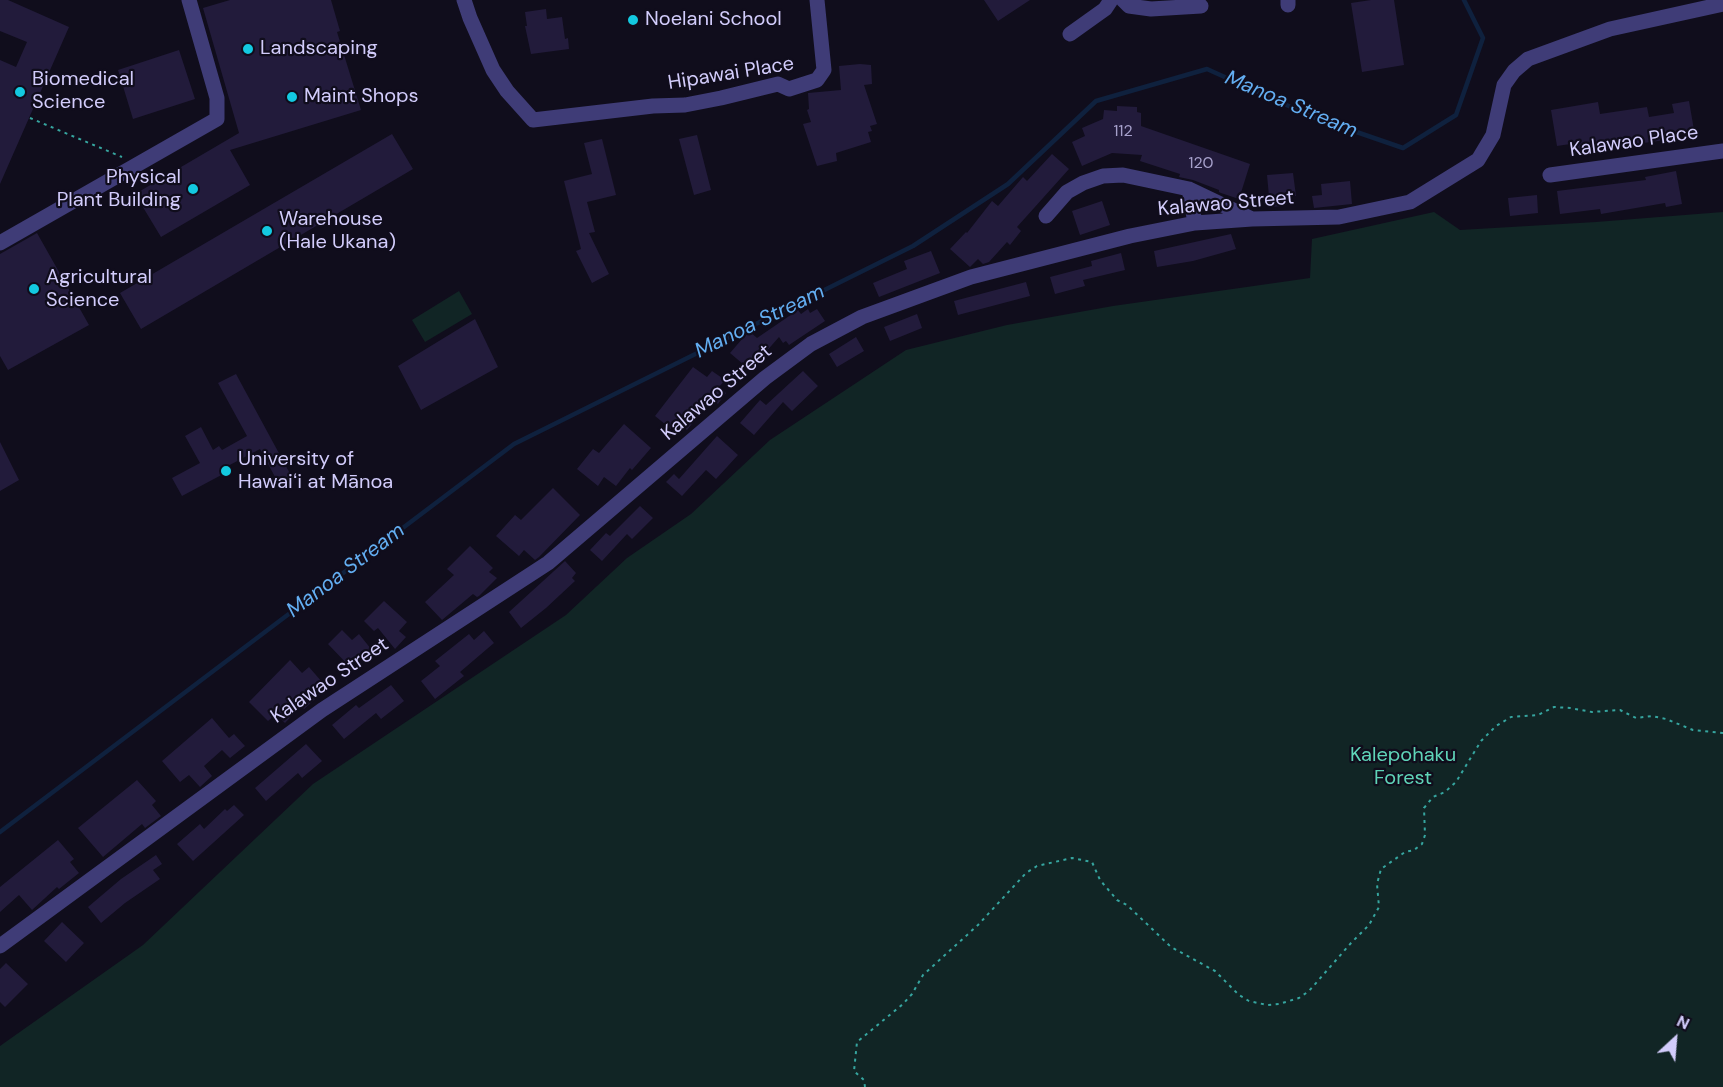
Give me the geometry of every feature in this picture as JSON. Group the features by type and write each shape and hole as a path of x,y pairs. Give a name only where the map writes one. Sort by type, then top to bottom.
{"street":[{"path":"0,243 217,119 217,98 189,0"},
{"name":"Hipawai Place","path":"464,0 493,70 507,92 533,120 653,106 685,105 778,84 789,89 817,81 824,70 817,0"},
{"path":"1070,34 1105,9 1111,0"},
{"path":"1123,0 1129,6 1151,9 1201,6"},
{"name":"Kalawao Street","path":"0,946 322,710 548,563 765,378 811,344 862,317 971,277 1130,236 1195,224 1252,219 1339,217 1410,202 1478,160 1493,135 1504,86 1514,70 1528,59 1610,29 1723,4"},
{"name":"Kalawao Place","path":"1551,175 1723,151"},
{"path":"1047,216 1067,192 1083,183 1102,176 1123,175 1189,189 1252,219"},
{"path":"1189,189 1195,224"}],"path":[{"path":"30,118 138,164"},
{"path":"865,1087 864,1080 854,1071 857,1042 903,1004 923,975 972,931 1026,873 1037,866 1072,858 1092,862 1100,880 1117,900 1127,905 1171,947 1186,957 1215,970 1249,1002 1279,1004 1299,998 1309,991 1369,925 1379,907 1377,884 1381,869 1396,857 1422,844 1425,835 1424,808 1433,797 1444,792 1456,782 1481,741 1496,726 1511,717 1538,715 1554,707 1592,712 1620,710 1636,718 1652,716 1693,730 1723,733"}],"green space":[{"name":"Kalepohaku Forest","path":"1434,212 1460,230 1723,212 1723,1087 0,1087 0,1046 143,945 313,784 566,615 627,558 691,514 770,440 906,350 1007,325 1113,306 1310,278 1312,239"},
{"path":"459,291 472,314 425,342 412,320"}],"building":[{"name":"Biomedical Science","path":"0,0 8,0 69,27 0,184 0,60 16,67 27,42 0,31"},
{"path":"230,0 331,0 340,31 337,32 361,110 230,150 250,185 161,237 135,194 239,133 203,8"},
{"path":"984,0 1030,0 998,21"},
{"path":"1394,0 1404,65 1362,72 1351,3"},
{"path":"546,9 547,19 562,17 569,49 531,54 525,26 527,26 525,12"},
{"path":"179,50 195,99 133,119 118,70"},
{"path":"871,65 872,84 864,85 877,124 870,126 872,131 868,132 871,142 836,153 837,161 817,166 803,124 811,122 807,110 809,109 808,93 841,90 839,66"},
{"path":"1689,101 1694,130 1672,134 1673,139 1636,144 1635,139 1605,144 1606,150 1578,154 1577,143 1557,146 1551,110 1598,102 1600,114 1647,107 1649,117 1674,113 1672,104"},
{"path":"1117,106 1137,107 1137,112 1141,113 1141,126 1250,164 1239,199 1193,180 1179,177 1180,174 1140,161 1142,155 1112,153 1082,166 1072,142 1085,136 1082,128 1103,119 1104,110 1117,111"},
{"name":"Warehouse (Hale Ukana)","path":"392,134 413,169 141,329 120,293"},
{"path":"697,135 711,190 694,195 679,139"},
{"path":"602,139 616,195 587,202 595,232 589,233 609,274 592,283 576,251 581,249 564,181 592,174 584,143"},
{"path":"1052,154 1069,169 1017,227 1021,231 1010,245 1007,242 989,262 983,264 978,259 970,267 950,249 967,233 992,201 998,206 1023,177 1027,181"},
{"path":"1676,171 1682,204 1666,207 1665,203 1601,214 1600,209 1560,214 1557,191 1646,180 1645,177"},
{"path":"1293,173 1296,196 1282,197 1283,206 1270,207 1267,175"},
{"path":"1350,181 1352,204 1314,208 1312,196 1322,195 1321,184"},
{"path":"1537,195 1538,213 1510,216 1508,198"},
{"path":"1102,201 1110,225 1080,235 1072,211"},
{"name":"Agricultural Science","path":"37,233 89,325 8,370 0,356 0,254"},
{"path":"1231,234 1236,249 1193,261 1157,267 1154,251"},
{"path":"931,251 940,273 879,297 873,283 907,269 904,261"},
{"path":"1121,253 1125,270 1083,280 1085,286 1055,294 1050,277 1092,266 1091,261"},
{"path":"1026,282 1030,296 958,315 954,301"},
{"path":"808,309 810,313 817,309 825,321 789,345 786,341 783,343 779,337 750,370 730,353 749,331 757,338 798,310 801,314"},
{"path":"917,314 922,328 890,341 884,327"},
{"path":"475,319 498,367 421,410 398,366"},
{"path":"856,337 864,351 837,367 829,354"},
{"path":"693,367 707,377 712,371 725,380 719,387 726,393 718,404 712,399 687,430 677,422 671,429 655,416"},
{"path":"803,371 818,386 792,411 783,402 754,435 740,423 760,400 766,405"},
{"path":"236,374 294,481 281,488 260,449 224,468 227,472 182,496 172,478 200,463 185,436 201,427 213,450 219,446 222,450 247,436 218,383"},
{"path":"624,424 651,448 632,470 630,468 616,486 604,477 598,486 577,469 593,449 599,453"},
{"path":"717,436 738,455 716,479 706,470 682,496 666,482 674,474 679,479"},
{"path":"0,442 19,480 0,491"},
{"path":"553,488 580,515 535,560 524,550 519,556 496,536 515,515 521,520"},
{"path":"640,506 653,518 632,539 627,534 602,561 590,550 606,533 610,536"},
{"path":"470,546 493,568 489,572 497,578 479,596 473,594 442,620 425,602 454,575 447,569"},
{"path":"565,561 576,573 572,578 575,581 521,628 509,612"},
{"path":"384,601 407,622 399,631 406,637 395,649 378,628 374,631 364,621"},
{"path":"342,630 352,640 359,634 375,654 366,663 358,655 348,665 328,644"},
{"path":"484,631 494,643 460,672 464,676 435,699 421,681 440,666 435,661 469,634 474,640"},
{"path":"290,660 302,673 309,667 322,682 316,687 322,693 304,709 301,706 285,723 276,714 268,721 249,702"},
{"path":"391,685 404,701 381,719 376,713 344,739 332,725 356,705 359,708"},
{"path":"212,718 229,738 234,734 245,746 230,758 222,750 204,766 212,776 200,787 189,775 180,782 162,761"},
{"path":"306,744 322,761 302,778 298,773 266,801 255,788"},
{"path":"137,780 156,801 152,805 161,816 145,828 142,824 103,857 78,828"},
{"path":"234,805 244,815 193,861 177,844 200,824 204,829 225,809 227,811"},
{"path":"58,840 74,859 70,862 79,873 59,889 57,887 32,910 19,895 0,912 0,887"},
{"path":"156,855 162,864 153,870 160,879 101,923 88,907 121,879"},
{"path":"62,922 84,943 66,962 44,941"},
{"path":"6,963 28,984 5,1007 0,1002 0,969"}],"waterway":[{"name":"Manoa Stream","path":"0,832 514,444 913,246 1008,184 1096,101 1207,69 1313,117 1403,148 1456,115 1483,38 1464,0"}],"place":[{"name":"Noelani School","path":"633,20"},
{"name":"Landscaping","path":"248,49"},
{"name":"Biomedical Science","path":"20,92"},
{"name":"Maint Shops","path":"292,97"},
{"name":"Physical Plant Building","path":"193,189"},
{"name":"Warehouse (Hale Ukana)","path":"267,231"},
{"name":"Agricultural Science","path":"34,289"},
{"name":"University of Hawaiʻi at Mānoa","path":"226,471"}]}
